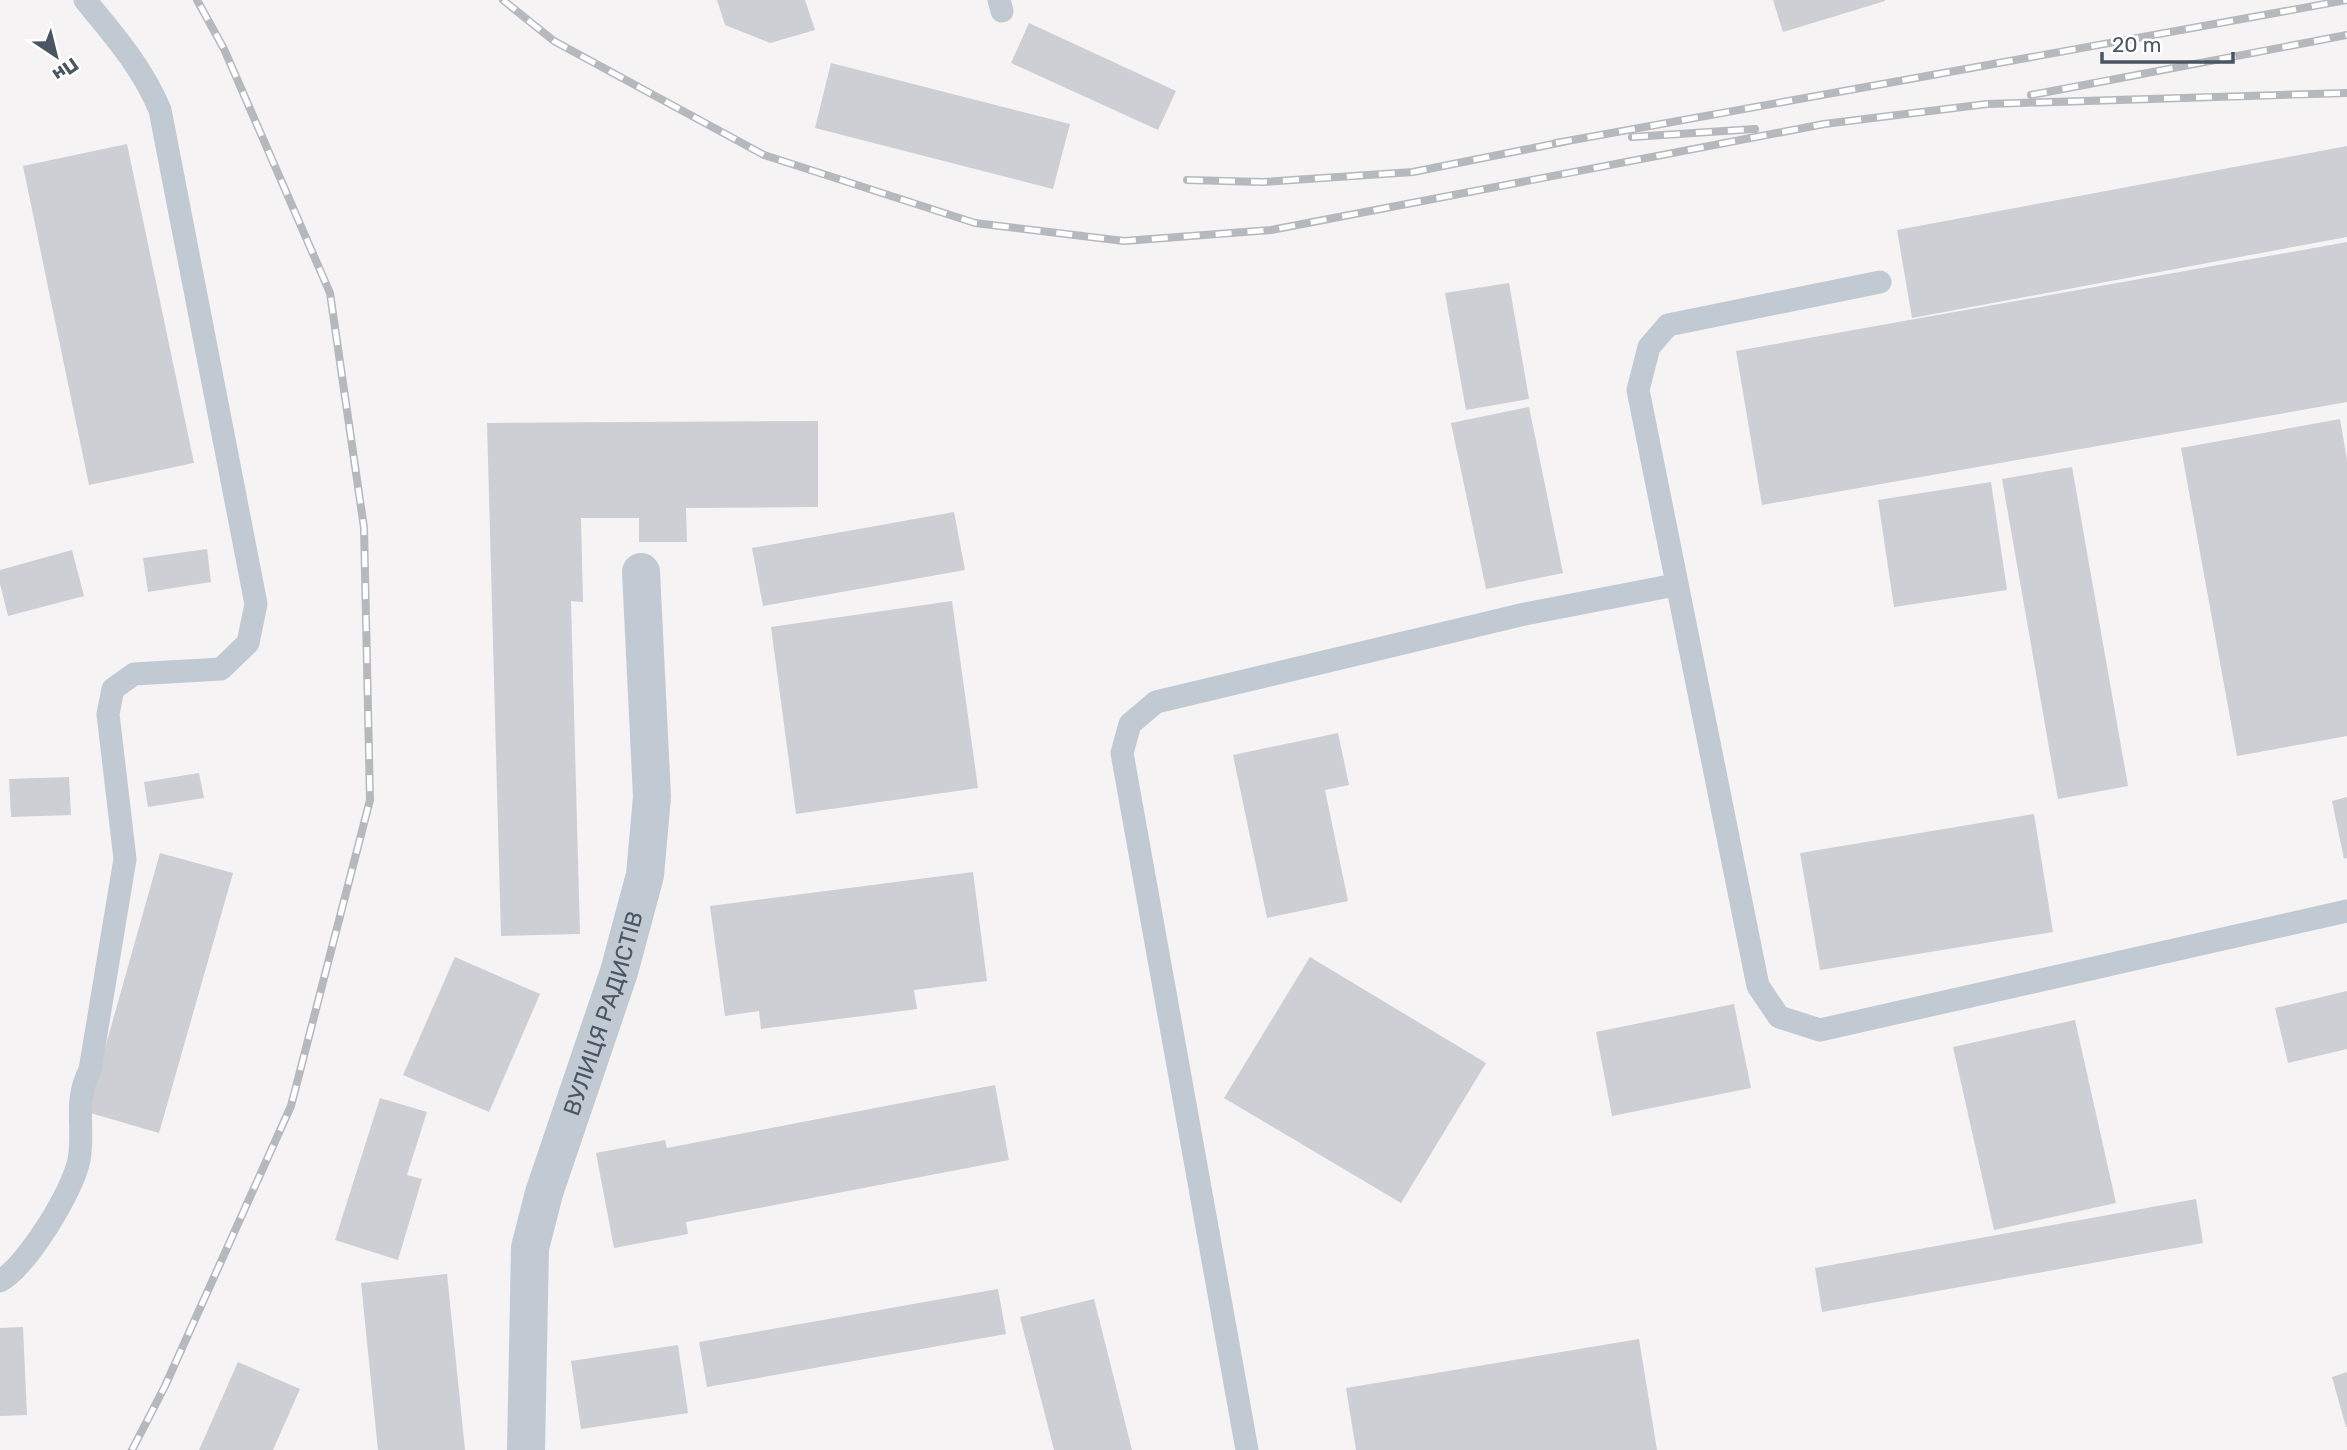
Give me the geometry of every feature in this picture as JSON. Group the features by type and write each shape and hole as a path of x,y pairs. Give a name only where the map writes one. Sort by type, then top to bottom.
{"street":[{"name":"ВУЛИЦЯ РАДИСТІВ","path":"526,1450 530,1248 544,1192 619,972 645,875 652,797 641,572"}],"lane":[{"path":"0,1281 20,1264 62,1201 79,1159 80,1088 90,1070 125,859 108,714 113,690 134,674 221,669 248,643 256,604 160,110 148,81 133,58 85,0"},
{"path":"1880,282 1668,325 1649,347 1638,390 1675,585 1758,986 1779,1017 1820,1030 2347,911"},
{"path":"1247,1450 1122,753 1130,724 1156,702 1525,614 1675,585"}],"building":[{"path":"717,0 805,0 815,30 770,43 725,25"},
{"path":"1773,0 1885,0 1885,1 1783,32"},
{"path":"1029,23 1176,91 1158,130 1011,63"},
{"path":"831,63 1070,124 1053,189 815,128"},
{"path":"127,144 194,463 89,485 23,166"},
{"path":"2347,146 2347,237 1912,318 1897,230"},
{"path":"2347,242 2347,402 1762,505 1736,351"},
{"path":"1509,283 1529,399 1466,410 1445,293"},
{"path":"1529,407 1563,573 1486,589 1451,423"},
{"path":"2340,419 2347,460 2347,736 2237,756 2181,448"},
{"path":"818,421 818,507 686,508 687,542 639,542 639,518 581,518 583,602 571,601 580,934 501,936 487,423"},
{"path":"2072,467 2128,786 2058,799 2002,479"},
{"path":"1991,482 2007,590 1894,607 1878,500"},
{"path":"954,512 965,570 763,606 752,548"},
{"path":"207,549 211,582 148,592 143,558"},
{"path":"72,550 84,596 8,616 0,584 0,570"},
{"path":"952,601 978,788 796,814 771,627"},
{"path":"1338,733 1349,785 1325,790 1348,901 1267,918 1233,755"},
{"path":"199,773 204,798 148,807 144,782"},
{"path":"69,777 71,815 11,817 9,779"},
{"path":"2347,797 2347,858 2344,859 2332,801"},
{"path":"2034,814 2053,932 1820,970 1800,853"},
{"path":"160,853 233,873 159,1133 87,1112"},
{"path":"973,872 987,981 914,990 917,1009 761,1029 759,1011 725,1016 710,906"},
{"path":"455,957 540,994 489,1112 403,1075"},
{"path":"1310,957 1486,1063 1401,1203 1224,1098"},
{"path":"2347,991 2347,1049 2288,1063 2275,1008"},
{"path":"1734,1004 1751,1088 1612,1116 1596,1032"},
{"path":"2075,1020 2116,1203 1994,1230 1953,1047"},
{"path":"995,1085 1009,1160 686,1222 688,1234 614,1248 596,1153 665,1140 667,1148"},
{"path":"380,1098 427,1112 407,1175 422,1179 398,1260 335,1240"},
{"path":"2196,1199 2203,1243 1822,1312 1815,1268"},
{"path":"447,1274 465,1450 378,1450 361,1283"},
{"path":"998,1289 1006,1334 707,1387 699,1342"},
{"path":"1094,1299 1132,1450 1054,1450 1020,1317"},
{"path":"23,1327 27,1415 0,1416 0,1328"},
{"path":"1639,1339 1657,1450 1356,1450 1346,1388"},
{"path":"678,1345 688,1413 581,1429 571,1361"},
{"path":"238,1362 300,1389 273,1450 199,1450"},
{"path":"2347,1372 2347,1427 2346,1427 2332,1377"}],"railway":[{"path":"132,1450 165,1386 291,1106 370,800 364,528 330,293 224,49 197,0"},
{"path":"503,0 554,41 764,155 975,223 1124,241 1271,230 1824,124 1987,104 2347,93"},
{"path":"1556,143 2347,0"},
{"path":"2031,95 2347,35"},
{"path":"1632,137 1755,129"},
{"path":"1187,180 1263,182 1413,172 1563,142"}]}
